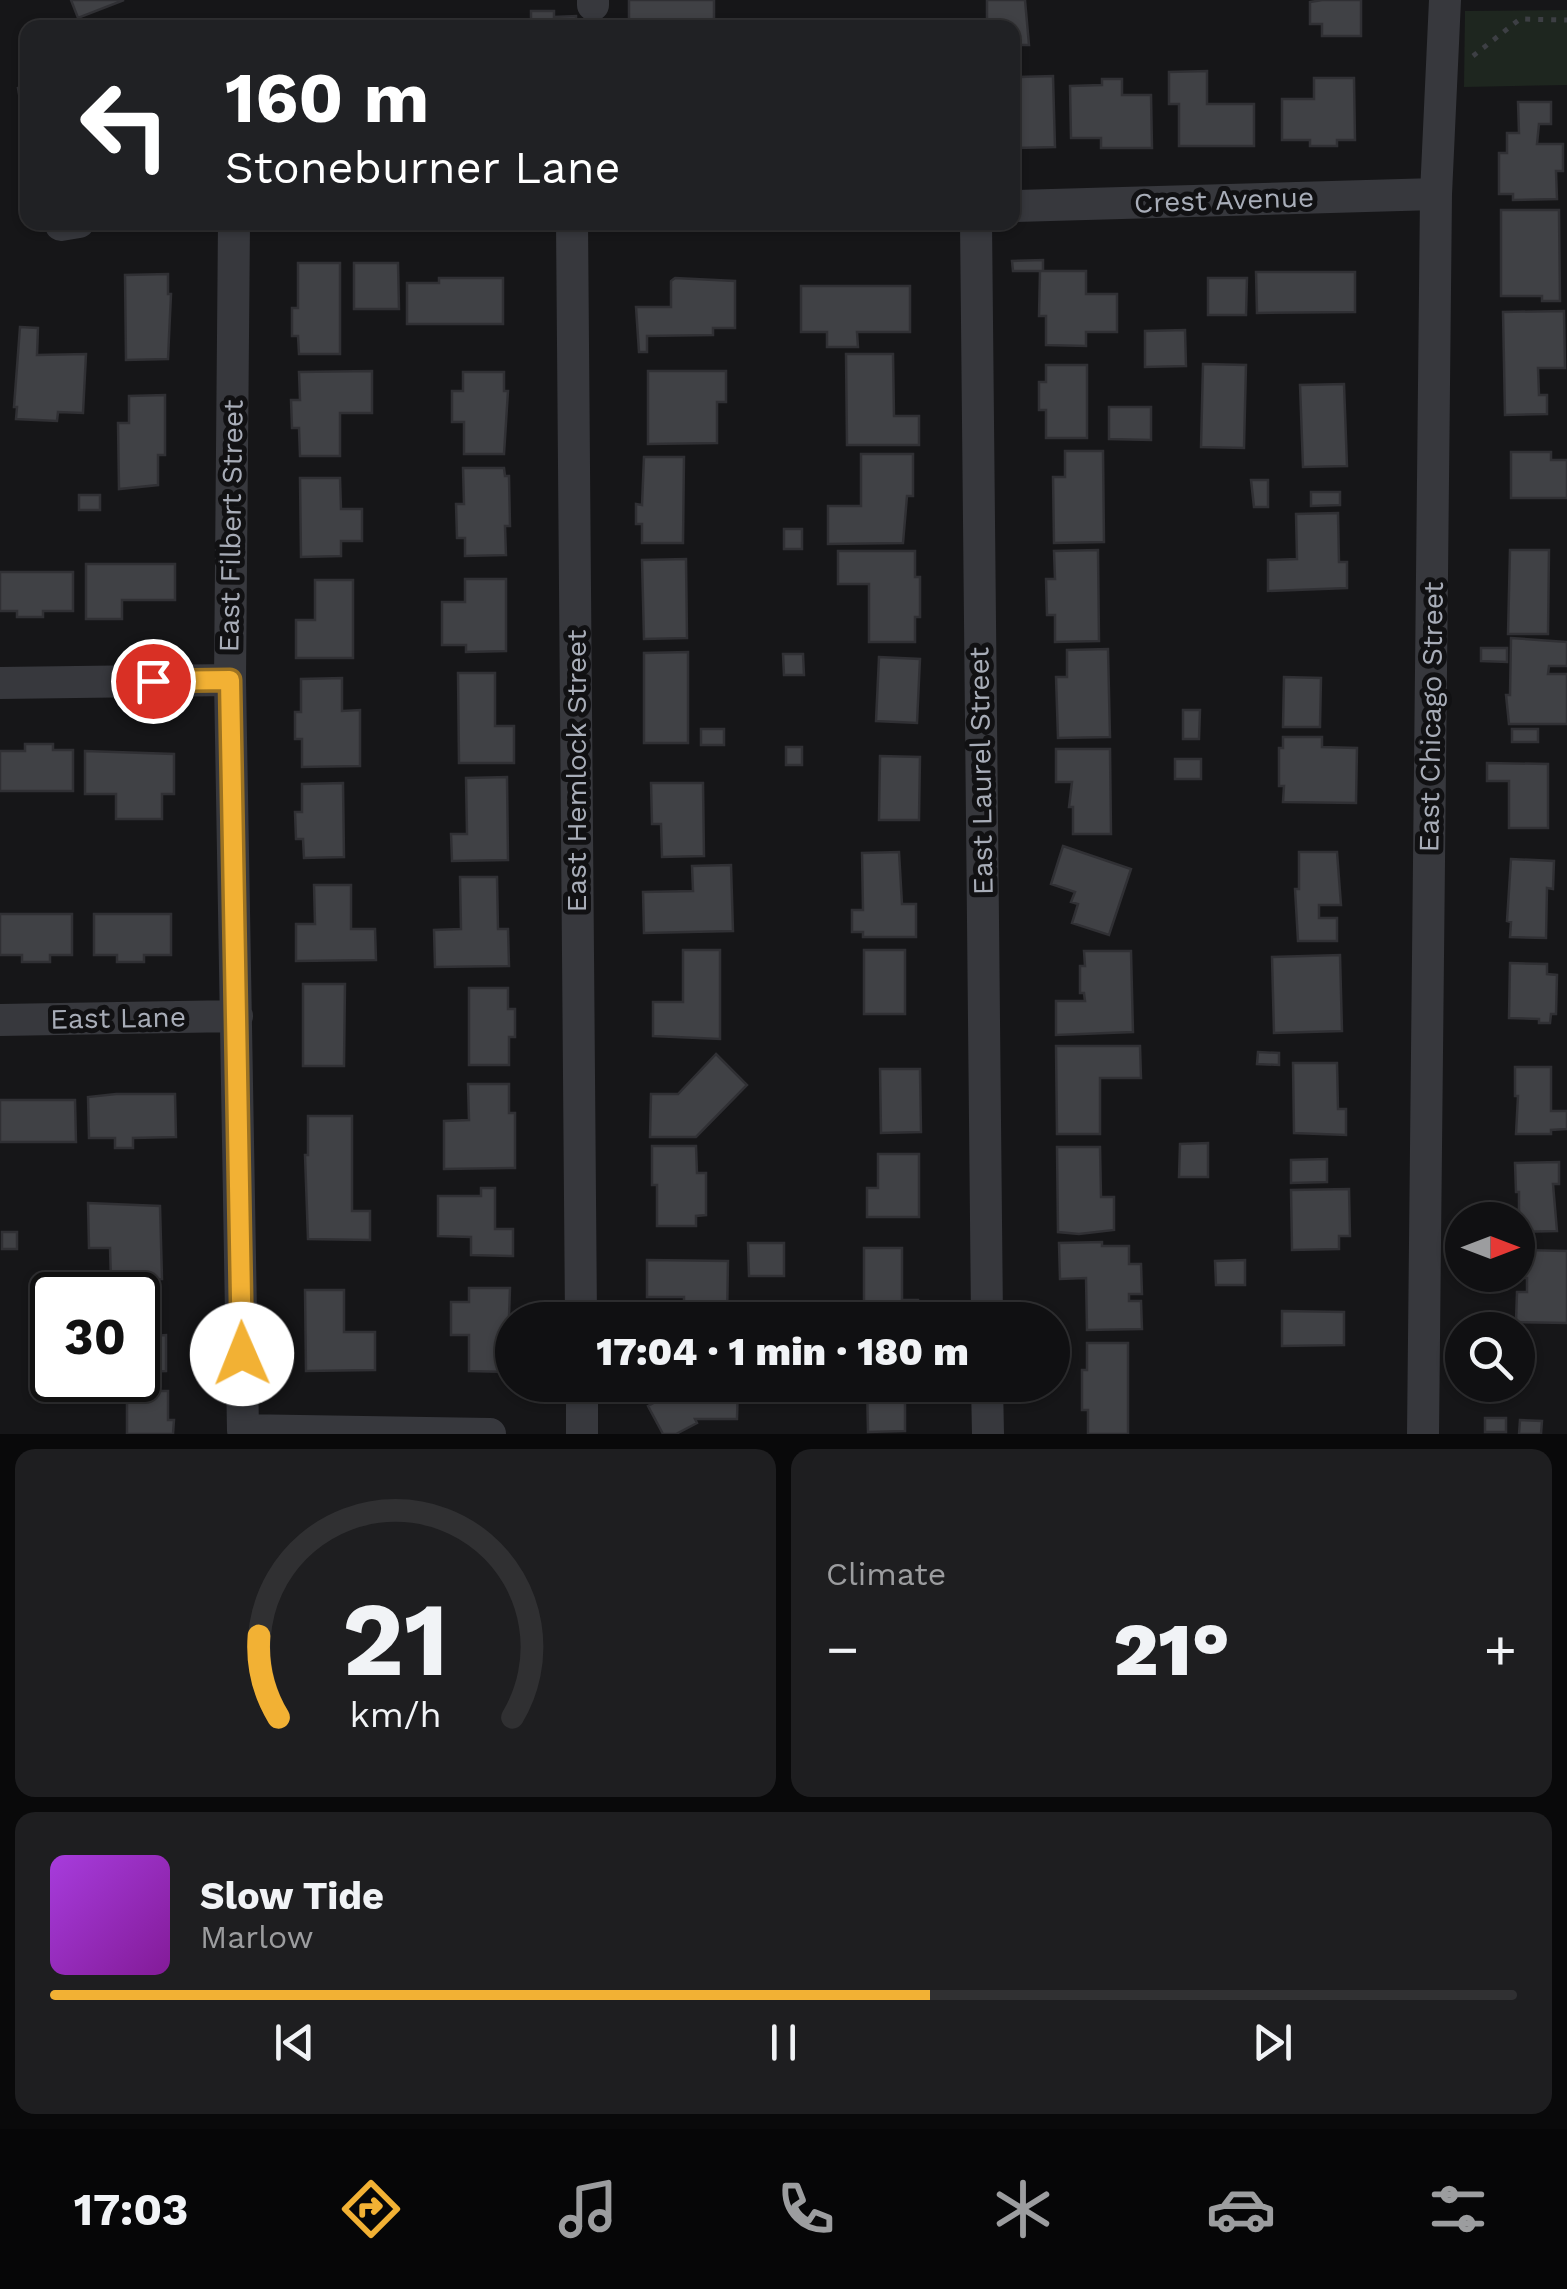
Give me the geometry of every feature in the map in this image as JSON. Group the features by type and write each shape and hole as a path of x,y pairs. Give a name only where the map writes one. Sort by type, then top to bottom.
{"street":[{"name":"East Chicago Street","path":"1423,1434 1436,194 1445,0"},
{"name":"Crest Avenue","path":"1020,206 1436,194"},
{"name":"East Filbert Street","path":"234,230 230,680 243,1430 490,1434"},
{"name":"East Hemlock Street","path":"572,230 581,1302"},
{"name":"East Laurel Street","path":"976,230 987,1302"},
{"path":"0,682 230,680"},
{"name":"East Lane","path":"0,1020 237,1016"},
{"path":"582,1402 582,1434"},
{"path":"987,1402 988,1434"}],"path":[{"path":"1444,52 1467,52 1467,62 1520,19 1567,20"}],"shaded area":[{"path":"1567,10 1567,85 1464,87 1465,11"}],"building":[{"path":"71,0 124,0 78,18"},
{"path":"629,0 714,0 714,20 629,20"},
{"path":"987,0 1025,0 1029,45 1020,45 1020,20 987,20"},
{"path":"1361,0 1361,36 1322,36 1322,24 1310,24 1310,2"},
{"path":"531,11 554,11 554,17 576,16 576,20 531,20"},
{"path":"1207,71 1207,104 1254,104 1254,146 1179,146 1179,104 1169,104 1169,72"},
{"path":"1053,76 1055,147 1020,148 1020,77"},
{"path":"1314,78 1354,78 1355,140 1337,140 1337,146 1310,146 1310,140 1282,140 1282,99 1314,99"},
{"path":"1102,79 1122,79 1122,95 1151,95 1152,148 1101,148 1101,138 1071,138 1070,86 1102,85"},
{"path":"1518,102 1551,102 1551,124 1539,124 1537,144 1563,144 1563,171 1556,171 1557,199 1513,200 1513,194 1499,194 1499,153 1507,153 1507,133 1519,133"},
{"path":"1501,210 1559,210 1560,301 1542,301 1542,296 1501,296"},
{"path":"1043,260 1043,271 1013,271 1012,261"},
{"path":"298,263 340,263 340,354 299,354 298,336 292,336 292,308 298,308"},
{"path":"354,263 398,263 399,309 354,309"},
{"path":"1040,271 1086,271 1086,294 1117,294 1117,332 1086,332 1086,346 1046,345 1046,316 1039,316"},
{"path":"1256,272 1355,272 1355,312 1257,313"},
{"path":"168,274 168,359 126,360 125,275"},
{"path":"439,278 503,278 503,324 407,324 407,283 439,283"},
{"path":"1208,278 1247,278 1246,315 1208,315"},
{"path":"671,281 735,281 735,328 713,328 713,335 647,336 647,352 639,352 636,307 671,307"},
{"path":"801,286 910,286 910,332 857,332 858,347 827,347 827,332 801,332"},
{"path":"1564,311 1565,368 1538,368 1539,395 1547,395 1547,414 1505,415 1503,312"},
{"path":"20,327 38,328 37,355 86,354 83,413 58,412 57,421 16,419"},
{"path":"1185,330 1186,366 1145,367 1145,331"},
{"path":"846,354 893,354 894,416 919,416 919,445 847,445"},
{"path":"1203,364 1246,365 1244,448 1201,447"},
{"path":"1046,365 1087,365 1087,438 1046,438 1046,410 1039,410 1039,382 1046,382"},
{"path":"372,371 372,413 340,413 340,456 300,456 299,428 292,428 291,400 300,400 299,372"},
{"path":"648,371 726,371 726,402 717,402 717,443 648,444"},
{"path":"463,372 504,372 504,391 508,391 504,454 464,454 464,422 452,422 452,391 463,391"},
{"path":"1344,384 1347,466 1303,467 1300,385"},
{"path":"165,395 165,455 158,455 158,485 119,489 118,423 129,423 129,396"},
{"path":"1109,407 1151,407 1151,440 1109,439"},
{"path":"1065,451 1103,451 1104,542 1054,543 1053,477 1065,477"},
{"path":"1511,452 1551,452 1551,460 1567,460 1567,498 1511,498"},
{"path":"861,454 913,454 913,496 907,496 903,543 828,544 828,506 861,506"},
{"path":"644,457 684,457 683,543 642,543 642,524 636,524 636,504 642,505"},
{"path":"463,468 504,468 505,476 509,476 506,555 465,556 465,538 457,538 456,504 464,504"},
{"path":"300,478 340,478 341,509 362,509 362,541 341,541 341,556 301,557"},
{"path":"1251,480 1268,480 1268,507 1254,507"},
{"path":"1311,492 1340,492 1340,505 1311,506"},
{"path":"79,495 100,495 100,510 79,510"},
{"path":"1338,513 1339,562 1347,562 1347,588 1268,591 1268,560 1297,559 1296,514"},
{"path":"784,529 802,529 802,549 784,549"},
{"path":"1098,550 1099,641 1055,642 1055,615 1047,615 1046,579 1055,579 1054,551"},
{"path":"1510,550 1549,550 1548,634 1508,634"},
{"path":"838,551 915,551 915,577 920,577 920,617 915,617 915,642 869,642 869,584 838,584"},
{"path":"686,559 687,638 644,639 642,560"},
{"path":"86,564 175,564 175,600 122,600 122,619 86,619"},
{"path":"0,572 73,572 73,611 43,611 43,617 17,617 17,611 0,611"},
{"path":"465,579 506,579 506,651 466,652 466,645 442,645 442,602 465,602"},
{"path":"315,580 353,580 353,658 296,658 296,620 315,620"},
{"path":"1511,638 1567,642 1567,666 1549,666 1548,674 1567,674 1567,724 1509,724 1506,695 1510,695"},
{"path":"1481,648 1507,648 1507,662 1481,661"},
{"path":"1108,649 1110,737 1058,738 1056,677 1067,677 1067,650"},
{"path":"688,652 688,743 644,743 644,653"},
{"path":"783,654 803,654 804,675 784,675"},
{"path":"879,657 920,659 917,723 876,721"},
{"path":"458,673 495,673 495,726 514,726 514,763 459,763"},
{"path":"1284,677 1321,678 1320,727 1283,727"},
{"path":"342,678 342,711 360,710 360,766 302,767 302,739 295,739 295,712 301,712 301,679"},
{"path":"1183,710 1200,710 1199,739 1183,739"},
{"path":"701,729 724,729 724,745 701,745"},
{"path":"1512,729 1538,729 1538,742 1512,742"},
{"path":"1283,737 1322,737 1322,747 1357,748 1356,803 1283,802 1279,748 1283,748"},
{"path":"25,744 53,744 53,750 73,750 73,791 0,791 0,751 25,751"},
{"path":"786,747 802,747 802,765 786,765"},
{"path":"1056,749 1110,749 1111,834 1073,834 1073,807 1069,807 1072,782 1056,782"},
{"path":"85,751 174,754 174,794 162,794 162,819 116,819 116,794 85,794"},
{"path":"880,756 920,757 919,820 879,820"},
{"path":"1175,759 1201,759 1201,779 1175,779"},
{"path":"1487,763 1548,764 1548,828 1509,828 1509,781 1487,781"},
{"path":"507,777 508,860 452,861 451,834 467,834 466,778"},
{"path":"343,783 344,857 304,858 303,839 296,839 295,812 302,812 302,784"},
{"path":"651,783 703,783 704,856 662,857 661,824 652,824"},
{"path":"1063,846 1131,869 1109,935 1072,923 1078,904 1071,902 1075,892 1051,884"},
{"path":"899,852 902,904 916,904 916,937 863,937 863,932 852,932 852,910 863,910 862,853"},
{"path":"1299,852 1337,852 1341,905 1319,905 1319,918 1337,918 1337,941 1298,941 1295,889 1299,889"},
{"path":"1511,859 1554,861 1553,889 1547,888 1546,938 1510,937 1511,922 1507,921"},
{"path":"731,865 733,931 644,933 643,892 693,891 692,866"},
{"path":"460,877 497,877 498,929 508,929 509,966 435,967 434,930 461,929"},
{"path":"314,885 351,885 351,929 375,929 376,960 296,961 296,924 315,924"},
{"path":"0,914 72,914 72,955 50,955 50,962 22,962 22,955 0,955"},
{"path":"94,914 171,914 171,955 144,955 144,962 117,962 117,955 94,955"},
{"path":"683,950 720,950 720,1039 653,1036 653,1002 683,1002"},
{"path":"864,950 905,950 905,1014 864,1014"},
{"path":"1084,951 1131,951 1133,1032 1056,1035 1056,1001 1085,1001 1084,993 1080,993"},
{"path":"1340,955 1342,1031 1274,1033 1272,957"},
{"path":"1510,963 1547,964 1547,974 1557,975 1556,1014 1551,1014 1550,1023 1509,1018"},
{"path":"303,984 345,984 344,1066 303,1066"},
{"path":"469,988 508,988 508,1009 515,1009 509,1065 469,1065"},
{"path":"1056,1046 1140,1046 1141,1078 1100,1078 1100,1134 1057,1134"},
{"path":"1258,1052 1279,1053 1279,1065 1257,1064"},
{"path":"716,1054 747,1085 696,1137 650,1137 651,1094 678,1094"},
{"path":"1293,1063 1337,1063 1338,1109 1346,1109 1346,1135 1294,1133"},
{"path":"1515,1067 1551,1067 1551,1111 1567,1111 1567,1129 1551,1130 1551,1134 1516,1134"},
{"path":"880,1069 920,1069 921,1132 881,1133"},
{"path":"468,1084 509,1084 509,1113 515,1113 515,1168 444,1169 444,1121 469,1120"},
{"path":"175,1094 176,1137 133,1138 133,1148 115,1148 115,1138 89,1138 88,1097"},
{"path":"0,1100 75,1100 76,1142 0,1142"},
{"path":"308,1116 352,1116 352,1211 370,1211 370,1240 308,1239"},
{"path":"1208,1143 1208,1177 1179,1177 1180,1144"},
{"path":"652,1146 696,1146 697,1173 706,1173 706,1215 696,1216 696,1226 657,1226"},
{"path":"1057,1147 1100,1147 1101,1197 1114,1197 1114,1230 1058,1232"},
{"path":"878,1154 919,1154 919,1217 867,1217 867,1188 878,1188"},
{"path":"1327,1159 1327,1182 1291,1183 1291,1160"},
{"path":"1559,1162 1559,1184 1553,1184 1557,1231 1535,1232 1535,1202 1519,1202 1515,1163"},
{"path":"481,1188 495,1188 495,1229 513,1229 513,1256 471,1255 471,1237 438,1236 438,1196 481,1196"},
{"path":"1349,1189 1350,1236 1339,1236 1339,1249 1292,1250 1291,1190"},
{"path":"88,1203 160,1206 162,1279 160,1272 111,1272 110,1248 89,1248"},
{"path":"2,1232 17,1232 17,1249 2,1249"},
{"path":"1102,1242 1102,1246 1129,1246 1129,1264 1141,1264 1142,1294 1129,1294 1129,1301 1141,1301 1142,1329 1087,1330 1086,1278 1060,1279 1059,1243"},
{"path":"748,1243 784,1243 784,1276 749,1276"},
{"path":"864,1248 902,1248 902,1300 918,1302 864,1302"},
{"path":"1535,1250 1567,1251 1567,1323 1535,1322 1535,1312 1516,1312 1517,1292 1535,1292"},
{"path":"647,1260 728,1261 727,1302 647,1297"},
{"path":"1245,1260 1245,1285 1216,1285 1215,1261"},
{"path":"469,1288 510,1288 510,1302 495,1302 495,1372 469,1371 469,1335 451,1335 451,1302 469,1302"},
{"path":"305,1290 344,1290 344,1332 375,1332 375,1370 306,1371"},
{"path":"1282,1311 1344,1312 1344,1345 1282,1346"},
{"path":"160,1335 166,1335 166,1371 160,1371"},
{"path":"1087,1343 1128,1343 1128,1434 1088,1434 1088,1410 1082,1410"},
{"path":"160,1391 168,1391 168,1420 174,1420 173,1434 127,1434 127,1402 160,1402"},
{"path":"655,1402 738,1402 737,1419 695,1419 697,1423 676,1434 663,1434 648,1406"},
{"path":"867,1402 905,1402 905,1431 868,1432"},
{"path":"1485,1418 1506,1418 1506,1432 1485,1432"},
{"path":"1520,1420 1542,1421 1541,1434 1519,1434"}],"route":[{"path":"153,681 230,680 242,1354"}]}
